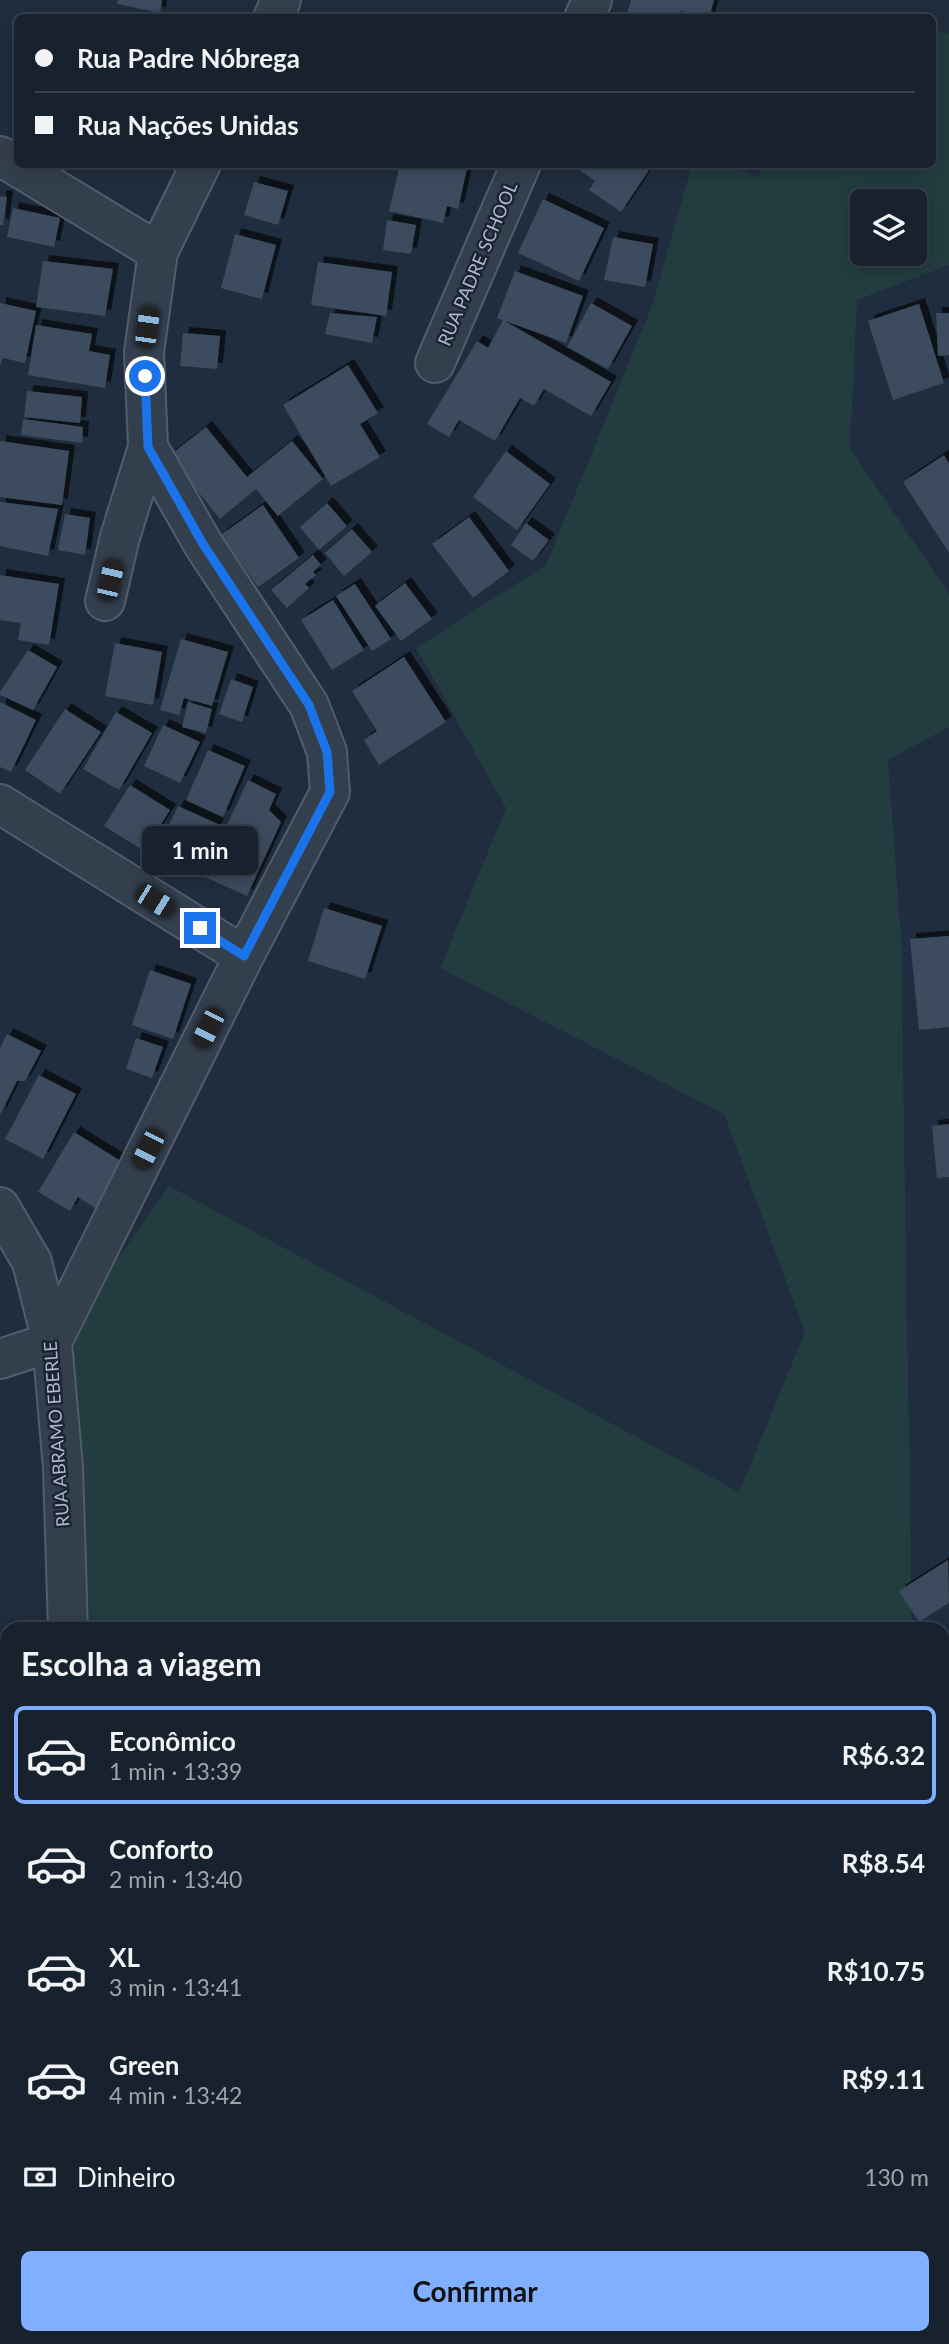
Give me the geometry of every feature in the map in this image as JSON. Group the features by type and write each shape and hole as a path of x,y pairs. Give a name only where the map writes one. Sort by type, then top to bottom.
{"street":[{"path":"20,168 158,252"},
{"path":"105,601 120,537 148,447 144,352 158,252 199,168"},
{"name":"RUA PADRE SCHOOL","path":"435,363 519,168"},
{"path":"0,1359 52,1342 244,956 330,792 327,752 309,705 203,544 148,447"},
{"path":"0,804 244,956"},
{"name":"RUA ABRAMO EBERLE","path":"0,1207 32,1262 52,1342 63,1468 68,1622"}],"green space":[{"path":"936,31 949,33 949,265 857,300 850,448 949,594 949,727 888,760 901,936 912,1622 90,1622 73,1357 78,1329 101,1282 169,1186 739,1492 805,1332 724,1114 440,968 506,808 416,648 546,565 652,306 691,168 736,168 759,178 761,168 936,168"}],"building":[{"path":"118,0 162,0 160,13 117,4"},
{"path":"631,0 714,0 710,14 680,11 679,14 627,14"},
{"path":"399,168 467,168 458,209 447,206 443,223 389,211"},
{"path":"577,168 650,168 621,212 589,190 595,181"},
{"path":"254,182 288,191 278,225 244,215"},
{"path":"0,196 7,197 3,225 0,225"},
{"path":"543,199 604,228 579,281 518,253"},
{"path":"13,208 60,218 54,247 7,237"},
{"path":"387,220 416,225 411,254 383,250"},
{"path":"235,234 276,245 262,299 221,288"},
{"path":"613,237 653,244 645,287 604,280"},
{"path":"43,261 113,269 105,316 36,307"},
{"path":"318,262 392,272 386,316 311,305"},
{"path":"515,271 583,296 566,343 497,318"},
{"path":"0,303 36,311 25,363 3,358 0,365"},
{"path":"591,303 632,326 608,369 567,347"},
{"path":"919,304 944,383 893,400 868,321"},
{"path":"330,313 377,317 372,343 325,334"},
{"path":"936,313 949,313 949,355 938,356"},
{"path":"503,320 611,382 591,416 544,389 534,406 520,398 495,441 459,420 449,437 427,424 477,341 488,348"},
{"path":"36,325 92,334 89,351 110,355 105,388 28,375"},
{"path":"183,333 220,336 217,369 180,366"},
{"path":"348,365 378,413 360,424 380,457 331,486 283,405"},
{"path":"27,391 82,397 80,423 24,417"},
{"path":"23,419 83,427 82,443 21,435"},
{"path":"206,427 247,477 292,441 323,479 278,516 256,489 220,519 169,456"},
{"path":"0,441 69,451 62,505 0,497"},
{"path":"506,451 550,484 517,530 473,497"},
{"path":"944,455 949,464 949,553 903,482"},
{"path":"0,502 58,509 48,556 0,546"},
{"path":"327,503 347,526 319,550 300,527"},
{"path":"263,505 299,558 258,587 221,535"},
{"path":"65,514 90,518 85,555 58,550"},
{"path":"469,517 509,571 473,598 432,544"},
{"path":"526,523 549,540 533,561 511,545"},
{"path":"352,529 372,552 344,576 325,553"},
{"path":"313,555 321,565 313,572 316,575 305,584 309,588 287,608 271,590"},
{"path":"0,575 59,584 49,645 18,640 21,623 0,620"},
{"path":"405,583 432,619 401,641 375,606"},
{"path":"355,584 391,639 372,651 336,596"},
{"path":"333,600 364,650 332,670 301,620"},
{"path":"181,639 228,652 212,706 184,698 179,715 160,710"},
{"path":"115,643 162,652 153,705 105,696"},
{"path":"28,650 57,667 33,710 0,695"},
{"path":"404,657 446,722 379,765 364,740 377,731 352,691"},
{"path":"231,679 253,687 242,722 219,714"},
{"path":"0,702 36,720 11,772 0,767"},
{"path":"188,702 212,709 206,733 182,727"},
{"path":"65,709 101,732 60,794 25,770"},
{"path":"116,712 152,733 119,790 83,769"},
{"path":"163,725 200,742 180,783 144,766"},
{"path":"208,750 245,766 223,817 186,800"},
{"path":"248,780 276,794 269,810 281,822 247,896 203,876"},
{"path":"130,785 170,810 144,851 104,826"},
{"path":"178,806 218,824 194,877 153,859"},
{"path":"324,908 382,926 365,979 308,961"},
{"path":"949,936 949,1027 919,1030 910,939"},
{"path":"150,970 191,984 173,1039 132,1025"},
{"path":"7,1034 41,1051 25,1081 17,1081 0,1115 0,1048"},
{"path":"136,1038 163,1047 152,1078 126,1069"},
{"path":"39,1075 76,1094 43,1159 5,1139"},
{"path":"949,1124 949,1177 937,1178 932,1126"},
{"path":"74,1132 124,1163 97,1209 78,1197 70,1211 38,1192"},
{"path":"948,1560 949,1603 919,1622 899,1591"}],"route":[{"path":"145,376 148,447 203,544 309,705 327,752 330,792 244,956 200,928"}]}
